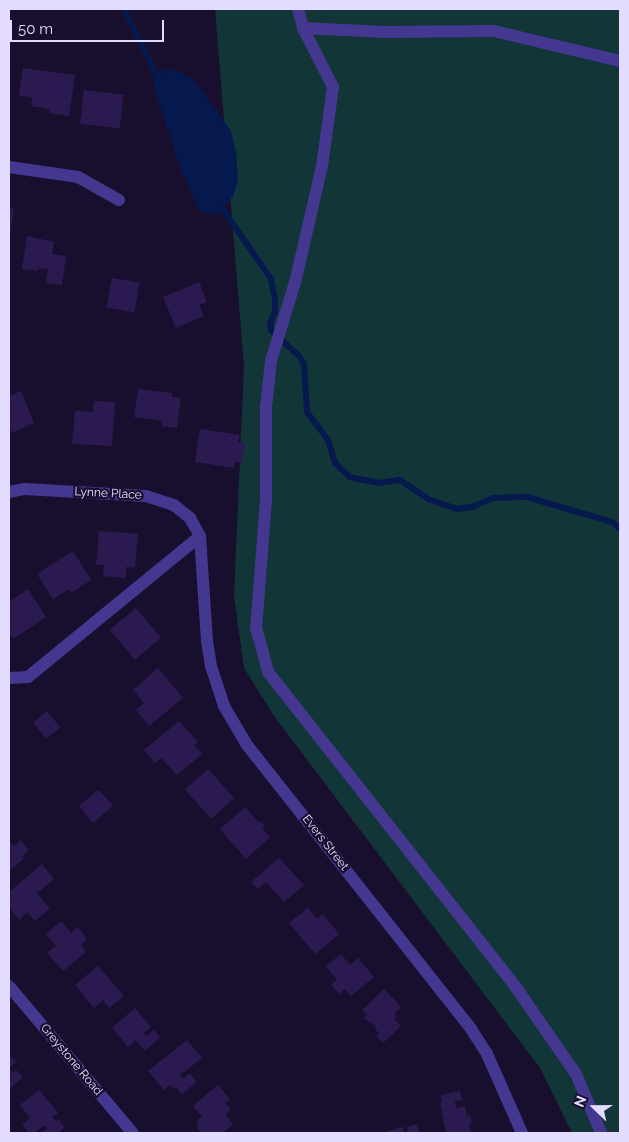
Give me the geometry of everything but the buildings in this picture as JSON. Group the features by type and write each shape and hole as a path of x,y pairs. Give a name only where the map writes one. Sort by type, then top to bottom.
{"street":[{"path":"298,9 303,28 333,88 322,166 296,279 271,361 266,407 266,501 256,628 268,672 516,986 576,1074 601,1133"},
{"path":"303,28 385,32 494,31 620,61"},
{"path":"9,167 78,178 119,200"},
{"name":"Lynne Place","path":"9,492 25,489 146,496 174,504 183,511 198,531"},
{"path":"9,678 28,677 198,531"},
{"name":"Evers Street","path":"198,531 207,641 211,666 224,706 247,745 471,1028 487,1054 522,1133"},
{"name":"Greystone Road","path":"9,986 133,1133"}],"green space":[{"path":"215,9 620,9 620,1133 572,1133 540,1068 274,716 244,668 234,596 244,366"}],"shaded area":[{"path":"164,70 176,70 195,81 231,131 236,152 238,180 233,196 219,214 200,212 181,169 154,86 153,74"}],"waterway":[{"path":"124,9 159,79"},
{"path":"220,205 271,279 275,299 275,311 270,324 271,330 299,356 304,364 307,412 328,440 335,463 350,477 378,483 400,480 428,499 457,509 472,507 493,498 527,497 612,522 620,529"}]}
